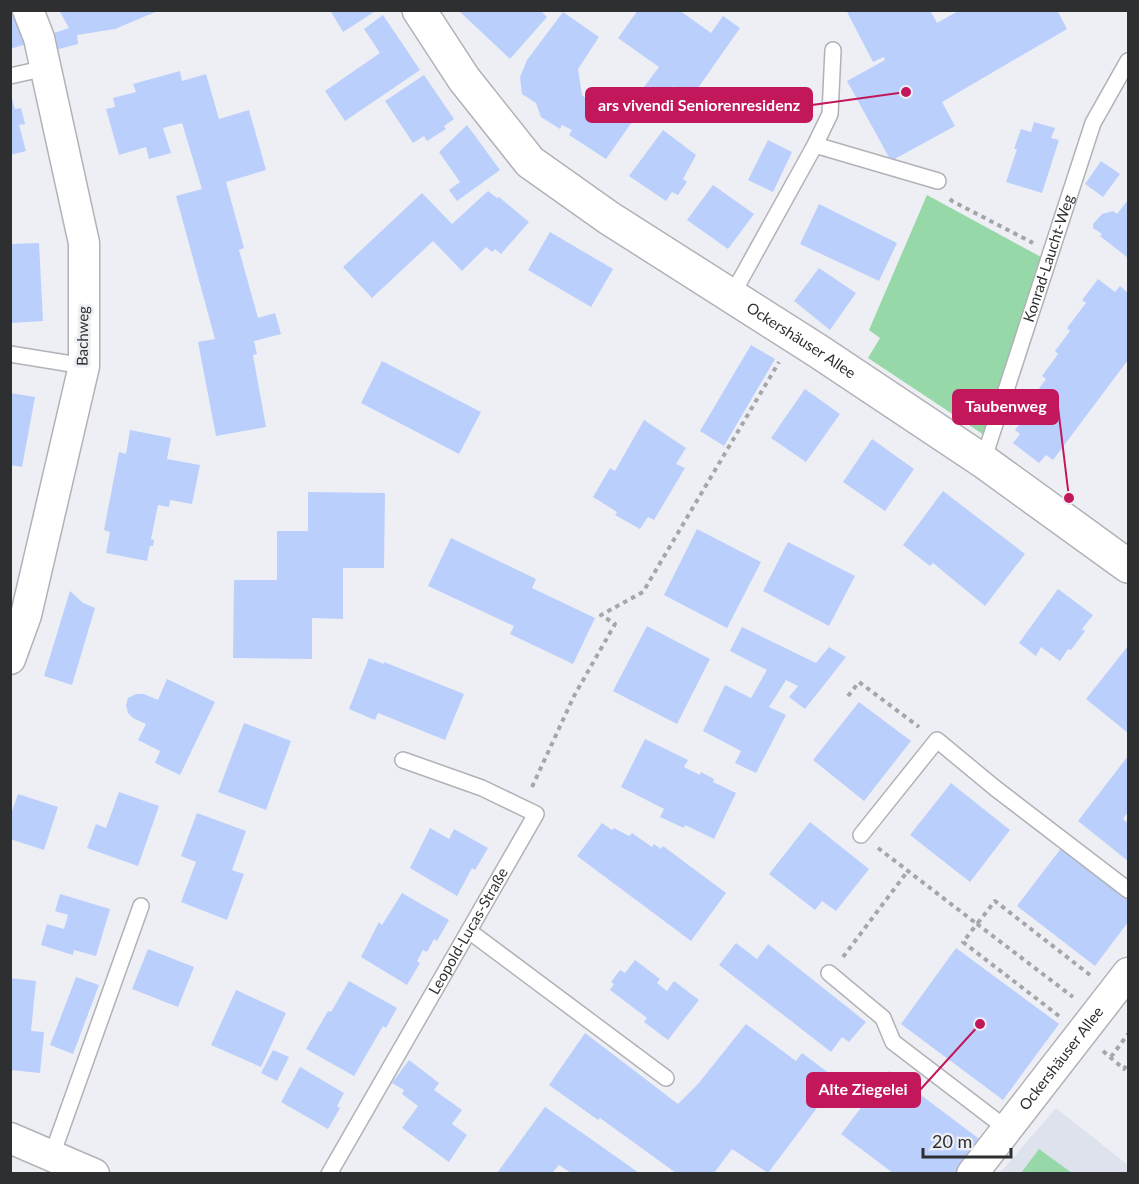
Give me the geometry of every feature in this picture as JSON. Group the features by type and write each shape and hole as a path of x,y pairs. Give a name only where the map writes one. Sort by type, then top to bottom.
{"street":[{"name":"Bachweg","path":"10,659 26,615 84,366 84,243 39,38 28,10"},
{"name":"Ockershäuser Allee","path":"420,10 464,79 530,162 609,218 732,295 983,461 1128,566"},
{"name":"Ockershäuser Allee","path":"972,1173 1105,1003"},
{"path":"10,1138 94,1173"}],"lane":[{"path":"732,295 830,114 833,50"},
{"name":"Konrad-Laucht-Weg","path":"983,461 1093,123 1128,61"},
{"path":"10,76 46,68"},
{"path":"815,145 938,181"},
{"path":"10,354 84,366"},
{"path":"861,835 936,741 1128,890"},
{"path":"403,760 482,788 523,807"},
{"name":"Leopold-Lucas-Straße","path":"329,1173 536,814 523,807"},
{"path":"52,1155 141,906"},
{"path":"468,931 666,1078"},
{"path":"830,973 884,1018 893,1042 1007,1129"}],"path":[{"path":"938,181 952,201 1050,252"},
{"path":"523,807 574,696 615,624 601,615 643,592 795,336"},
{"path":"848,696 859,682 936,741"},
{"path":"861,835 977,924 1105,1003"},
{"path":"830,973 908,872"},
{"path":"995,901 1105,1003 963,942 995,901"},
{"path":"1111,1057 1128,1034"}],"shaded area":[{"path":"1056,1108 1128,1165 1128,1173 999,1174"}],"green space":[{"path":"927,195 1041,257 984,435 868,358 880,338 869,330"},
{"path":"1039,1149 1072,1173 1021,1173"}],"building":[{"path":"10,10 15,10 27,44 10,49"},
{"path":"59,10 160,10 115,29 77,35 78,44 55,50 51,34 69,28"},
{"path":"330,10 377,10 343,32"},
{"path":"458,10 540,10 547,17 510,59"},
{"path":"638,10 679,10 711,33 723,16 740,28 691,98 674,86 661,105 641,91 659,67 618,38"},
{"path":"846,10 930,10 937,23 960,10 1057,10 1067,29 942,102 955,126 891,161 847,81 885,60 884,57 873,62"},
{"path":"563,12 599,37 578,69 582,95 590,102 596,92 606,91 637,115 606,159 569,135 572,130 562,125 560,129 541,117 536,103 522,94 520,77 527,60"},
{"path":"383,15 420,70 345,121 325,91 380,53 364,29"},
{"path":"180,71 182,81 206,74 219,119 249,110 266,170 226,182 244,248 239,250 258,318 275,313 281,334 254,341 257,354 253,355 266,427 216,436 198,342 215,339 176,196 202,189 182,123 163,128 171,153 149,159 146,147 119,155 106,109 115,107 113,98 136,92 133,84"},
{"path":"424,75 454,119 444,126 446,129 427,141 424,136 413,143 385,101"},
{"path":"10,92 15,109 21,108 25,124 19,125 26,151 10,155"},
{"path":"1034,122 1055,128 1051,138 1059,140 1042,193 1006,182 1021,129 1031,132"},
{"path":"467,125 500,170 457,201 449,190 460,182 439,152"},
{"path":"663,130 696,155 683,179 687,182 678,195 672,192 666,201 629,176"},
{"path":"768,140 792,152 773,192 748,180"},
{"path":"1101,161 1120,174 1103,197 1085,184"},
{"path":"713,185 754,214 728,249 687,220"},
{"path":"488,191 497,198 499,197 529,222 501,254 495,249 492,252 486,247 462,271 433,241 372,298 343,267 422,193 452,224"},
{"path":"1128,200 1128,258 1100,236 1102,234 1093,228 1093,224 1102,214 1113,211 1117,214"},
{"path":"819,204 897,243 879,281 800,244"},
{"path":"550,232 613,269 591,307 528,270"},
{"path":"39,243 43,321 10,323 10,244"},
{"path":"819,268 856,293 830,330 794,301"},
{"path":"1098,279 1115,292 1120,286 1128,293 1128,360 1053,460 1046,455 1039,463 1013,443 1020,434 1015,430 1032,407 1028,404 1046,379 1042,376 1058,354 1055,351 1070,331 1067,328 1086,303 1082,300"},
{"path":"751,345 775,359 724,446 700,431"},
{"path":"382,361 481,412 459,454 361,403"},
{"path":"805,389 840,414 806,462 771,438"},
{"path":"10,393 35,397 22,467 10,465"},
{"path":"644,420 686,448 676,464 685,468 654,520 648,517 640,529 615,515 617,512 593,497 610,468 615,471"},
{"path":"130,430 171,438 167,459 200,465 192,504 170,500 169,507 158,505 151,539 154,540 153,546 150,546 147,561 106,553 110,532 104,530 119,452 126,454"},
{"path":"872,439 914,469 885,511 843,482"},
{"path":"943,491 1025,554 985,606 933,563 930,566 903,545"},
{"path":"308,492 385,493 384,568 343,568 343,619 312,618 312,659 233,658 234,580 277,580 277,531 308,531"},
{"path":"697,529 761,562 727,628 664,595"},
{"path":"451,538 536,579 532,588 595,618 573,664 510,634 514,626 428,586"},
{"path":"788,542 855,576 829,626 763,591"},
{"path":"1058,589 1093,615 1082,629 1085,631 1060,661 1041,647 1036,656 1019,643"},
{"path":"70,591 83,603 95,608 72,685 44,676"},
{"path":"647,626 710,659 677,724 613,691"},
{"path":"742,627 816,663 829,647 846,657 805,709 789,697 798,686 786,680 769,707 786,715 756,773 735,763 741,751 703,731 725,685 751,698 767,670 730,651"},
{"path":"1128,646 1128,733 1086,699"},
{"path":"369,658 464,694 445,740 378,713 375,720 349,709"},
{"path":"167,679 215,702 180,775 155,763 160,751 138,740 146,724 133,718 128,713 126,705 128,698 136,694 144,694 158,700"},
{"path":"859,702 911,741 864,801 813,760"},
{"path":"244,723 291,741 266,810 218,792"},
{"path":"645,739 688,760 684,767 700,775 701,772 714,779 713,782 736,793 714,839 685,825 684,828 660,817 664,809 621,787"},
{"path":"1128,756 1128,812 1123,819 1128,823 1128,861 1078,821"},
{"path":"951,783 1010,830 970,882 910,835"},
{"path":"119,792 159,806 138,866 87,848 96,824 106,828"},
{"path":"18,794 58,807 44,850 10,839 10,817"},
{"path":"197,813 246,831 232,870 244,874 227,920 181,902 196,862 181,856"},
{"path":"810,822 869,869 836,911 822,901 815,910 769,874"},
{"path":"602,823 612,830 614,828 629,836 632,833 652,847 654,844 661,849 663,846 726,893 691,941 577,856"},
{"path":"430,828 449,839 454,829 488,848 475,870 472,868 457,896 410,868"},
{"path":"1062,847 1128,900 1128,922 1095,966 1017,906"},
{"path":"402,893 449,920 437,941 434,939 427,952 423,950 417,961 420,963 407,985 361,957 379,922 382,925"},
{"path":"60,894 110,909 96,956 74,950 73,955 41,945 47,924 64,929 68,915 55,911"},
{"path":"736,943 757,959 768,944 866,1022 849,1042 842,1037 831,1052 719,965"},
{"path":"956,948 1059,1024 1003,1100 901,1024"},
{"path":"148,949 194,967 178,1007 132,989"},
{"path":"635,960 660,979 657,983 667,991 674,981 699,1000 668,1040 644,1022 647,1018 610,990 614,984 611,982 620,970 625,973"},
{"path":"76,977 99,985 73,1054 50,1045"},
{"path":"10,978 36,981 31,1031 44,1032 40,1073 10,1070"},
{"path":"349,981 397,1008 386,1028 383,1026 354,1076 306,1049"},
{"path":"236,990 286,1013 261,1067 211,1045"},
{"path":"746,1024 796,1061 802,1053 838,1080 768,1173 732,1149 714,1173 676,1173 600,1118 598,1120 549,1085 585,1033 678,1104 698,1084"},
{"path":"273,1050 289,1057 277,1081 261,1073"},
{"path":"409,1060 439,1083 434,1090 462,1110 452,1124 467,1135 449,1162 402,1128 418,1106 402,1094 404,1090 392,1083"},
{"path":"300,1067 344,1093 337,1106 340,1108 328,1129 281,1102"},
{"path":"889,1071 982,1141 958,1173 893,1173 841,1134"},
{"path":"545,1107 639,1173 571,1173 559,1165 552,1173 497,1173"}],"place":[{"name":"ars vivendi Seniorenresidenz","path":"906,92"},
{"name":"Taubenweg","path":"1069,498"},
{"name":"Alte Ziegelei","path":"980,1024"}]}
